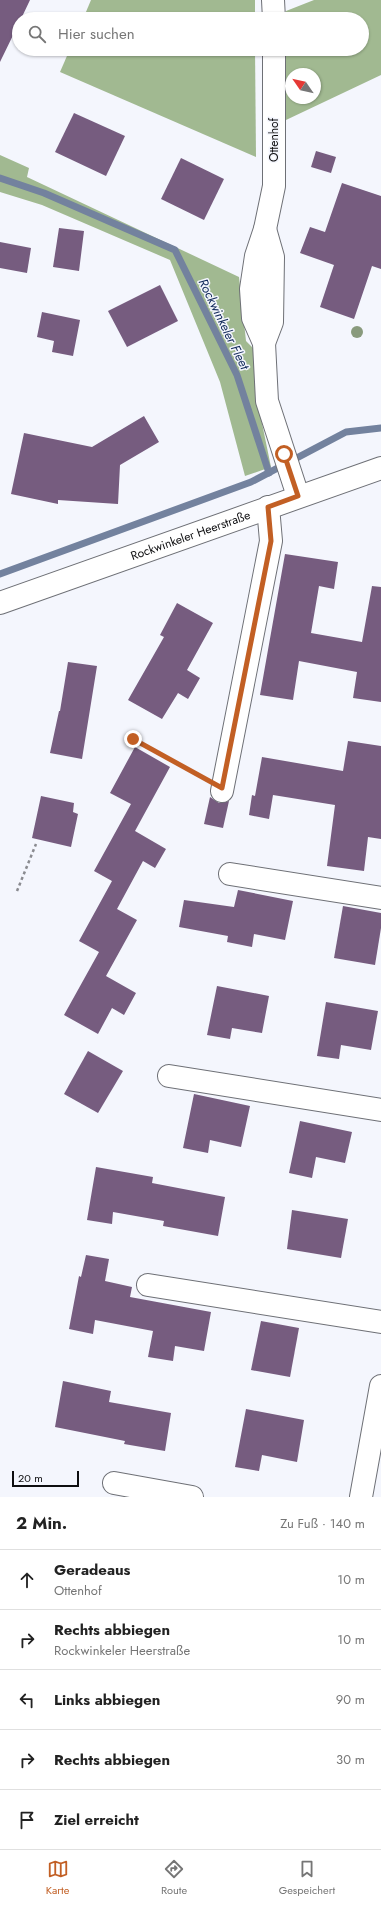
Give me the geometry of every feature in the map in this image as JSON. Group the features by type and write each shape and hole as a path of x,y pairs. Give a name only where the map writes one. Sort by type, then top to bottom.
{"street":[{"path":"273,0 274,12"},
{"name":"Ottenhof","path":"274,56 274,186 265,229 273,257 272,322 264,344 267,402 298,496"},
{"name":"Rockwinkeler Heerstraße","path":"0,602 381,468"},
{"path":"222,790 271,541 268,507"},
{"path":"230,874 381,898"},
{"path":"169,1076 381,1110"},
{"path":"148,1285 381,1322"},
{"path":"361,1497 381,1386"},
{"path":"114,1483 192,1497"}],"path":[{"path":"133,739 222,790"},
{"path":"17,891 36,844"}],"green space":[{"path":"91,0 255,0 255,12 86,12"},
{"path":"314,0 381,0 381,75 321,103 321,68 286,68 286,56 369,56 369,12 286,11"},
{"path":"67,56 255,56 256,157 60,72"},
{"path":"286,104 320,104 286,120"},
{"path":"0,155 29,168 27,177 239,277 246,341 255,350 257,399 271,467 245,476 220,382 170,260 42,205 0,192"}],"building":[{"path":"0,0 30,0 24,12 12,12 12,37 0,62"},
{"path":"74,113 125,136 106,176 55,152"},
{"path":"316,151 336,157 331,173 311,167"},
{"path":"181,158 224,179 204,220 161,199"},
{"path":"342,183 381,196 381,269 372,266 354,319 320,307 334,265 300,253 310,227 325,232"},
{"path":"59,228 84,231 79,271 53,267"},
{"path":"0,242 31,248 27,273 0,268"},
{"path":"160,285 178,321 127,347 108,311"},
{"path":"42,312 80,320 73,356 52,352 54,341 37,337"},
{"path":"144,416 159,442 120,465 118,504 58,500 58,504 11,494 24,433 92,447"},
{"path":"285,554 338,562 334,589 319,586 311,633 362,642 372,586 381,587 381,702 353,698 357,672 299,661 293,700 260,695"},
{"path":"177,603 213,623 187,670 200,678 188,699 178,693 162,719 128,700 164,637 160,635"},
{"path":"68,662 97,666 82,759 50,753 60,711"},
{"path":"348,741 381,746 381,839 368,837 364,871 327,866 335,805 273,795 269,819 249,815 252,795 255,796 262,757 343,771"},
{"path":"135,747 170,767 135,831 166,849 155,868 143,861 117,909 137,920 106,976 136,993 124,1015 112,1008 98,1034 64,1015 99,952 79,941 112,881 94,871 131,804 110,793"},
{"path":"41,796 74,803 73,812 78,814 71,847 32,838"},
{"path":"210,797 219,803 229,801 223,828 204,824"},
{"path":"238,890 293,901 285,940 254,934 252,947 227,942 228,936 179,927 184,900 234,907"},
{"path":"343,906 381,913 381,928 375,965 334,958"},
{"path":"217,986 269,996 262,1033 232,1028 230,1039 207,1035"},
{"path":"326,1002 378,1011 371,1050 341,1045 339,1059 317,1056"},
{"path":"88,1051 123,1071 98,1113 64,1094"},
{"path":"194,1094 250,1106 241,1147 210,1140 208,1153 183,1148"},
{"path":"300,1121 352,1132 345,1163 316,1157 312,1178 289,1173"},
{"path":"96,1167 153,1177 152,1183 225,1197 218,1236 163,1226 164,1221 113,1212 112,1224 87,1220"},
{"path":"292,1210 348,1219 341,1258 287,1249"},
{"path":"86,1255 109,1259 105,1281 132,1287 130,1297 211,1312 204,1351 175,1346 173,1361 148,1357 153,1331 95,1320 93,1334 69,1329 79,1276 81,1277"},
{"path":"261,1321 299,1328 290,1377 251,1370"},
{"path":"63,1381 111,1391 109,1402 171,1413 165,1451 124,1444 125,1441 55,1427"},
{"path":"246,1409 304,1420 297,1462 262,1455 259,1471 235,1467"}],"waterway":[{"name":"Rockwinkeler Fleet","path":"0,178 44,193 175,250 237,375 269,473"},
{"path":"0,574 251,482 346,432 381,428"}],"route":[{"path":"133,739 222,788 271,541 268,507 298,496 284,454"}]}
